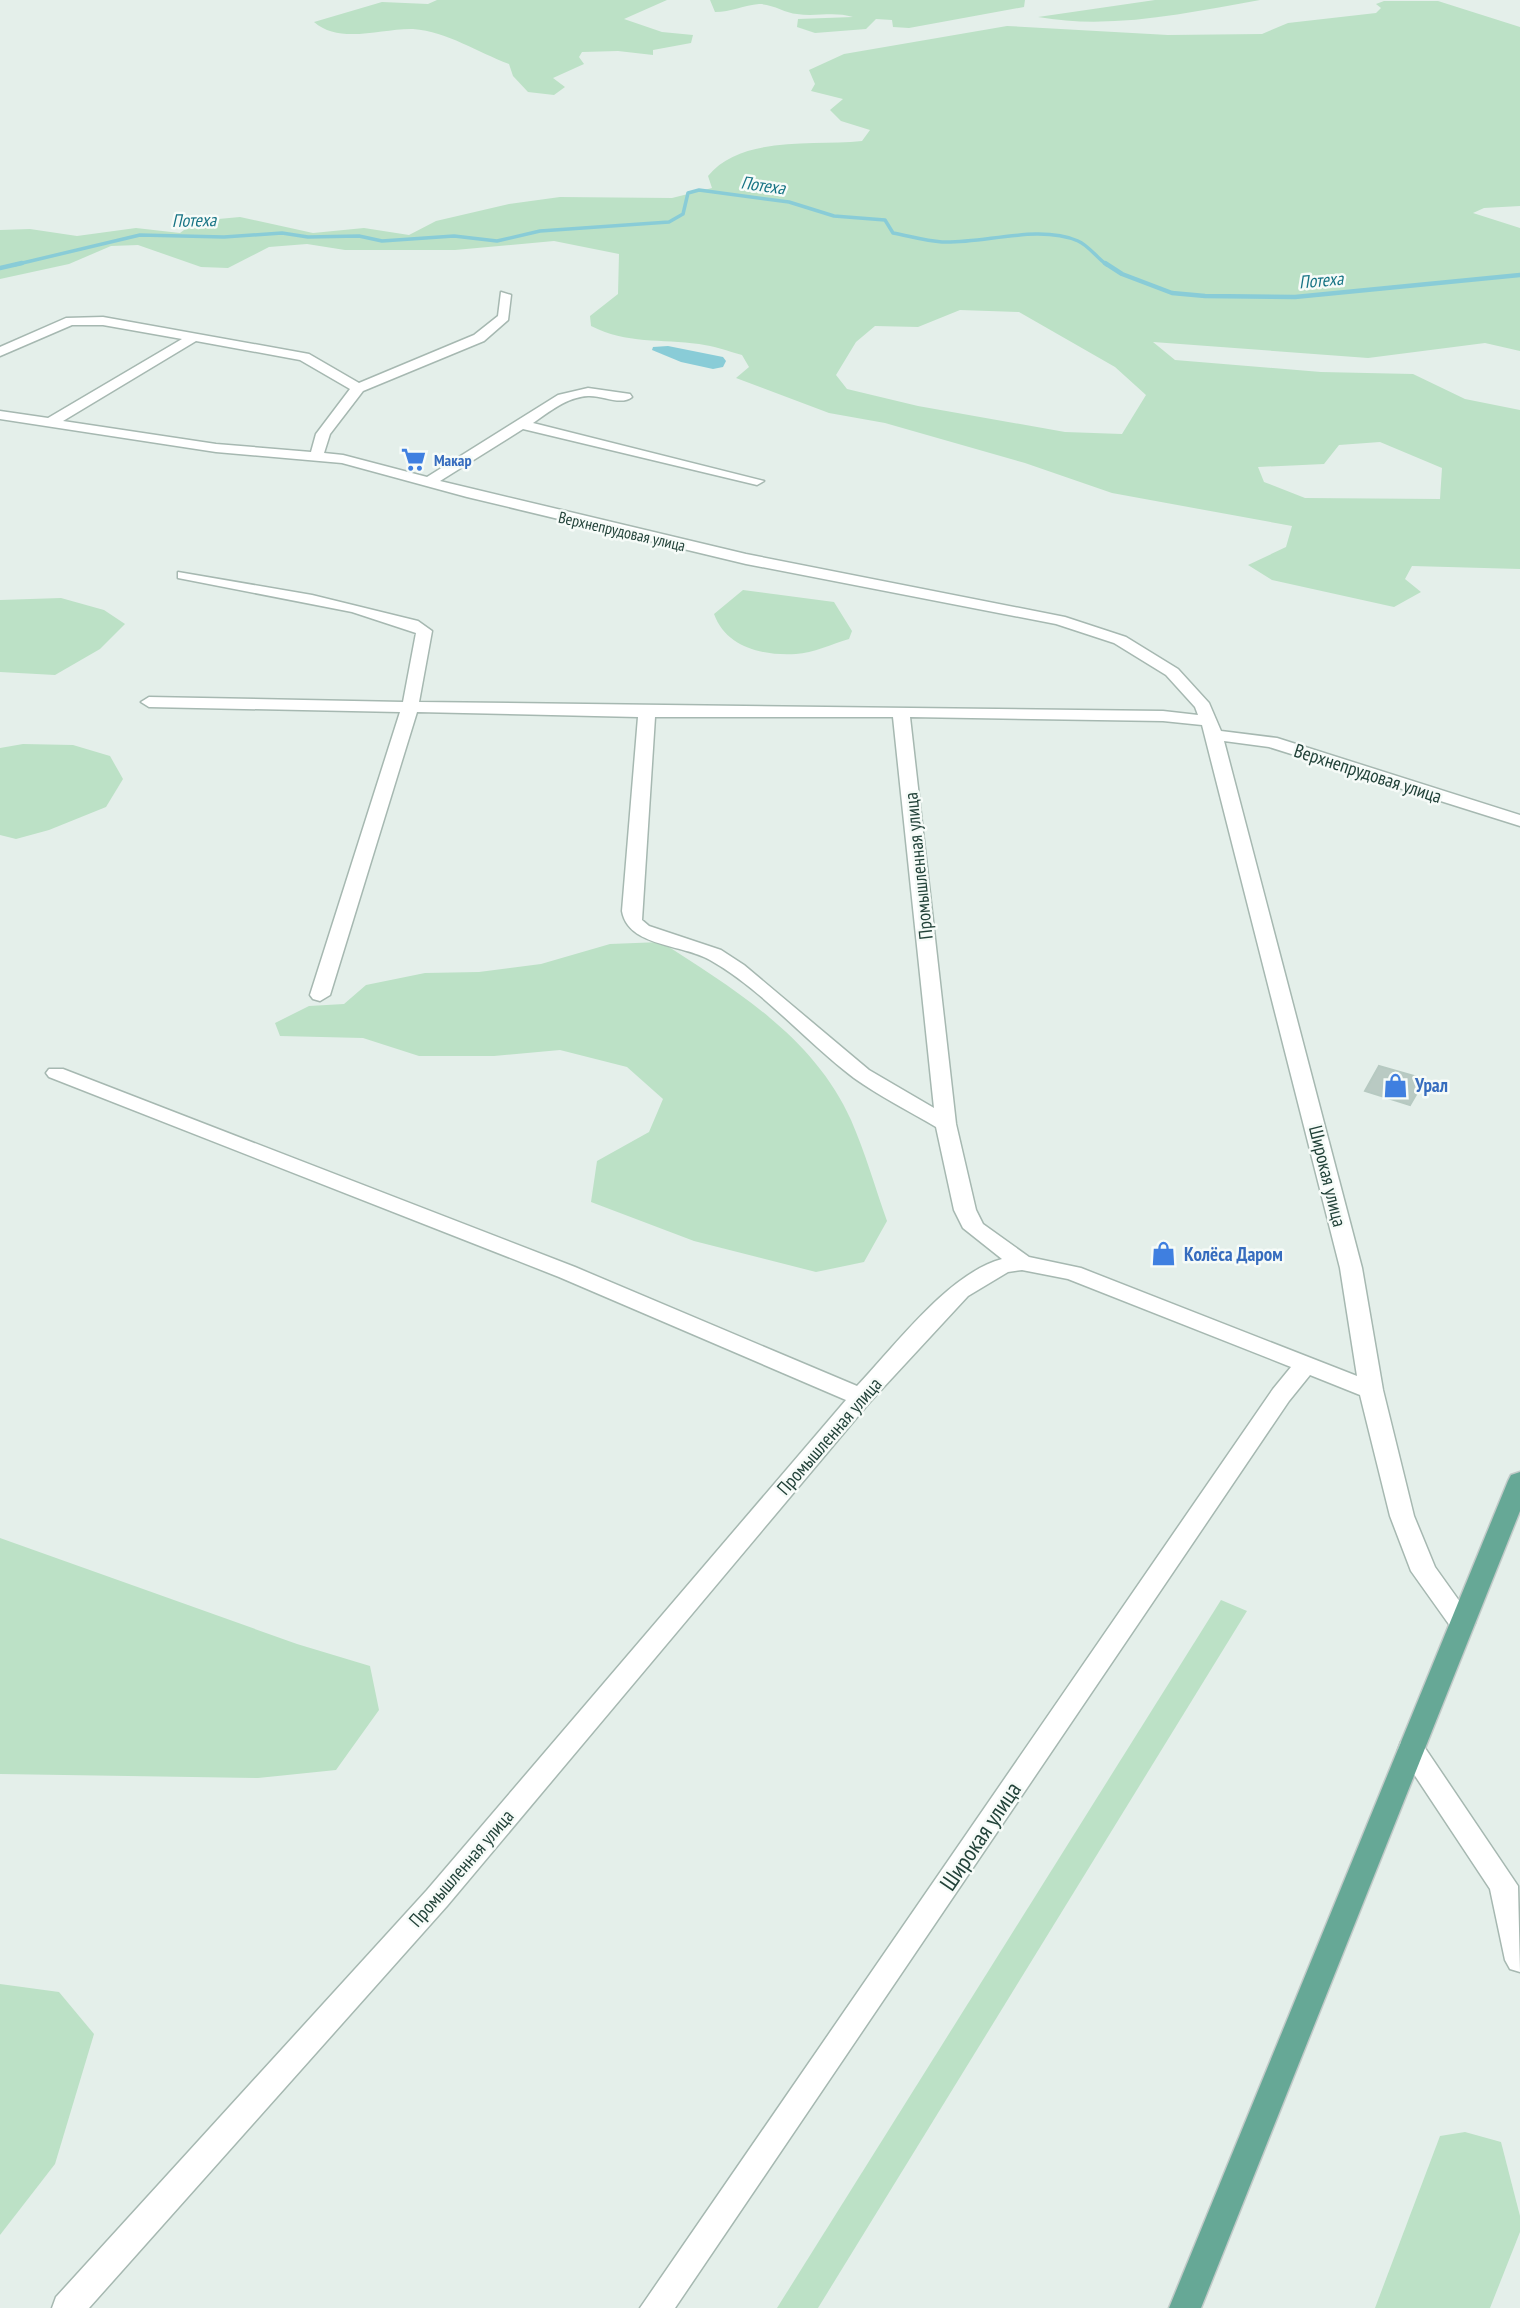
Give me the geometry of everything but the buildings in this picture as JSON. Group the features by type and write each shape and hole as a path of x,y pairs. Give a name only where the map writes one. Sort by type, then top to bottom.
{"main road":[{"path":"1185,2308 1520,1481"}],"street":[{"path":"317,454 323,434 358,388 479,338 504,317 505,295"},
{"path":"0,352 58,325 81,319 196,335 304,357 358,388"},
{"path":"52,421 196,335"},
{"path":"429,482 573,394 588,392 625,397"},
{"name":"Верхнепрудовая улица","path":"0,415 192,445 317,454 746,559 1002,607 1094,630 1120,640 1172,672 1189,688 1212,728 1271,742 1520,821"},
{"path":"524,425 757,481"},
{"path":"183,575 376,614 421,626 424,631 410,708 320,995"},
{"path":"149,702 647,712 1163,716 1212,728"},
{"path":"647,712 631,911 633,922 642,930 714,954 737,969 837,1056 946,1124"},
{"name":"Промышленная улица","path":"901,712 946,1124 965,1210 974,1228 1023,1263"},
{"name":"Широкая улица","path":"1212,728 1351,1268 1371,1390 1402,1516 1424,1571 1462,1623"},
{"path":"56,1073 567,1272 861,1397"},
{"path":"1023,1263 1073,1273 1371,1390"},
{"name":"Промышленная улица","path":"68,2308 437,1898 861,1397 960,1291 981,1276 1003,1266 1023,1263"},
{"name":"Широкая улица","path":"656,2308 1281,1395 1306,1365"},
{"path":"1411,1751 1504,1886 1520,1960"}],"green space":[{"path":"437,0 667,0 624,19 662,32 693,35 691,43 653,50 653,55 618,51 582,52 579,57 584,64 553,78 565,87 554,95 528,92 513,76 509,64 438,34 413,29 362,34 336,33 314,22 382,2 428,4"},
{"path":"710,0 1025,0 1024,7 909,28 893,27 892,20 876,19 866,29 815,33 797,27 798,19 853,17 839,14 797,14 759,4 715,12"},
{"path":"1155,0 1260,0 1177,15 1121,21 1066,21 1038,17"},
{"path":"1384,1 1438,1 1520,27 1520,206 1484,208 1473,213 1520,228 1520,351 1485,343 1368,358 1153,342 1175,360 1321,372 1413,374 1465,399 1520,410 1520,569 1412,566 1405,579 1421,592 1394,607 1272,580 1248,565 1286,547 1292,526 1112,493 1025,463 885,423 829,413 736,378 749,367 742,355 699,344 631,338 604,332 591,326 590,316 618,294 619,254 554,241 455,250 345,250 307,244 269,247 228,268 201,267 138,245 111,246 69,264 0,279 0,230 30,229 77,236 136,228 180,233 188,227 186,222 240,217 313,233 364,228 409,235 436,221 509,204 560,197 672,198 712,188 708,176 722,163 739,154 779,145 862,141 870,130 841,121 830,110 843,99 811,91 815,84 809,70 844,54 1007,26 1168,35 1262,34 1288,23 1376,13 1381,8 1376,4","holes":["960,310 1019,312 1115,367 1146,395 1122,434 1065,432 918,406 847,389 836,375 856,342 875,326 918,327","1380,442 1442,468 1440,499 1305,498 1264,482 1258,467 1324,464 1339,445"]},
{"path":"743,590 834,602 852,631 849,639 796,654 758,651 736,642 727,634 714,614"},
{"path":"61,598 104,610 125,624 100,649 55,675 0,672 0,600"},
{"path":"23,744 73,745 110,756 123,779 106,807 49,830 16,839 0,835 0,748"},
{"path":"661,942 770,1018 816,1064 835,1090 856,1132 887,1221 864,1262 816,1272 694,1241 591,1202 597,1161 649,1132 663,1099 627,1067 560,1050 494,1056 419,1056 363,1038 280,1036 275,1023 309,1006 344,1004 366,985 425,973 479,972 541,964 610,944"},
{"path":"0,1538 297,1644 370,1666 379,1710 336,1770 258,1778 0,1774"},
{"path":"1221,1600 1247,1611 818,2308 777,2308"},
{"path":"0,1984 59,1992 94,2034 55,2164 0,2235"},
{"path":"1465,2132 1501,2142 1520,2216 1520,2232 1490,2308 1375,2308 1440,2136"}],"water":[{"path":"668,346 723,357 726,361 723,367 713,369 681,362 652,350 653,347"}],"waterway":[{"name":"Потеха","path":"14,265 140,235 224,237 282,233 308,237 359,236 382,241 454,236 497,241 540,231 669,222 683,214 688,193 699,190 789,202 834,216 885,220 893,233 936,241 958,242 1028,234 1062,236 1082,243 1107,265"},
{"name":"Потеха","path":"0,268 22,263"},
{"name":"Потеха","path":"1105,263 1122,274 1172,293 1205,296 1295,297 1520,275"}],"place":[{"name":"Макар","path":"414,460"},
{"name":"Урал","path":"1395,1085"},
{"name":"Колёса Даром","path":"1164,1254"}]}
